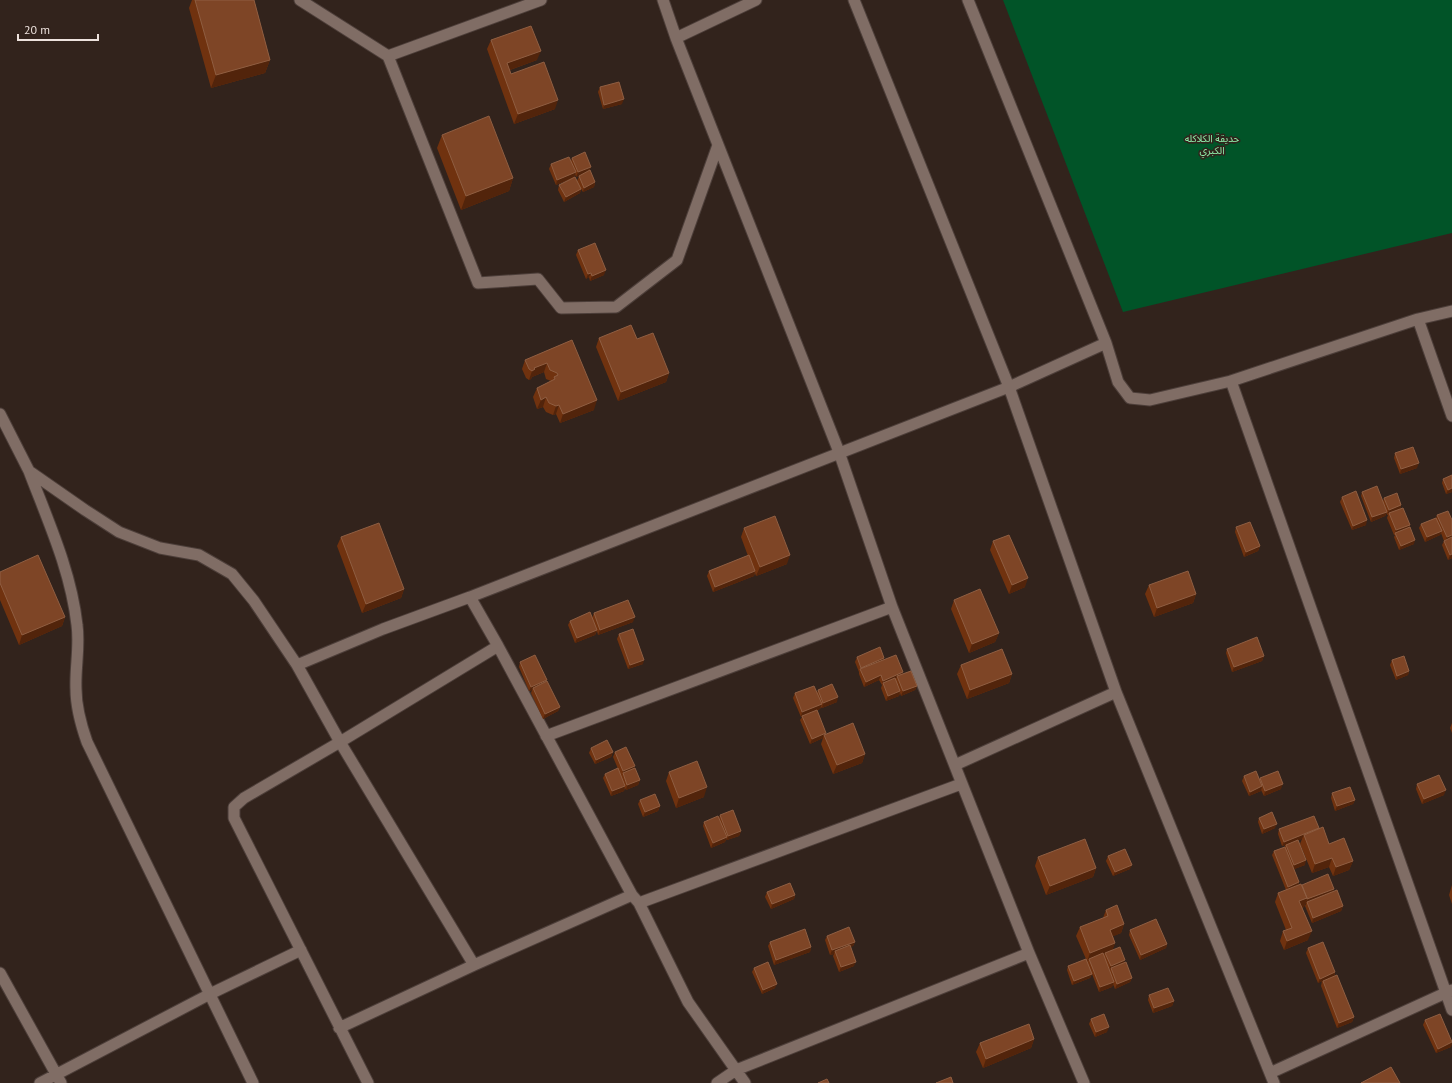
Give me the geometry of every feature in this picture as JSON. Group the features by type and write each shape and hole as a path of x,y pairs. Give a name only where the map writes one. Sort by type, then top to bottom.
{"street":[{"path":"300,0 388,56 478,283 538,279 561,308 616,307 677,260 718,145"},
{"path":"388,56 541,0"},
{"path":"663,0 676,38 839,452 892,607 1029,953 1084,1083"},
{"path":"676,38 756,0"},
{"path":"854,0 1009,387 1116,692 1272,1078 1449,992"},
{"path":"968,0 1106,343 1118,382 1130,398 1150,400 1231,381 1418,319 1452,311"},
{"path":"1418,319 1452,416"},
{"path":"297,665 383,629 470,597 1009,387 1106,343"},
{"path":"1231,381 1449,992 1452,1010"},
{"path":"0,414 29,471 63,558 78,626 76,689 77,707 87,742 254,1083"},
{"path":"29,471 119,532 160,548 199,555 232,574 254,600 297,665 340,742 474,965"},
{"path":"470,597 635,899 688,1002 745,1083"},
{"path":"546,736 892,607"},
{"path":"368,1083 234,818 234,807 244,798 340,742 498,646"},
{"path":"955,765 1116,692"},
{"path":"339,1028 474,965 635,899 961,784"},
{"path":"40,1083 58,1078 210,994 301,950"},
{"path":"717,1083 736,1070 1029,953"},
{"path":"0,973 58,1078"}],"green space":[{"name":"حديقة الكلاكله الكبري","path":"1003,0 1452,0 1452,233 1123,312"}],"building":[{"path":"195,0 254,0 270,60 216,75"},
{"path":"531,26 541,51 507,63 511,74 544,62 558,100 518,114 491,40"},
{"path":"619,82 624,99 604,105 600,87"},
{"path":"489,116 513,178 466,196 442,135"},
{"path":"585,152 591,167 578,172 572,158"},
{"path":"569,157 576,172 557,180 551,164"},
{"path":"590,170 595,182 584,188 579,176"},
{"path":"575,177 581,189 566,197 559,185"},
{"path":"595,243 606,270 592,276 591,273 588,274 578,250"},
{"path":"631,325 637,339 653,333 669,373 621,392 599,338"},
{"path":"572,340 597,400 563,414 559,405 556,406 549,403 546,397 541,400 537,388 555,379 554,377 558,375 557,373 550,370 547,363 534,368 535,369 532,371 529,369 525,360"},
{"path":"1413,447 1419,463 1401,469 1395,453"},
{"path":"1452,475 1452,488 1448,490 1443,479"},
{"path":"1377,486 1387,512 1372,517 1362,492"},
{"path":"1356,491 1367,520 1353,526 1342,497"},
{"path":"1397,493 1401,505 1389,510 1384,498"},
{"path":"1403,508 1410,525 1396,530 1389,513"},
{"path":"1448,511 1452,520 1452,535 1447,537 1437,515"},
{"path":"775,516 790,555 760,567 744,528"},
{"path":"1436,518 1442,531 1427,537 1421,524"},
{"path":"1250,522 1260,546 1246,552 1236,527"},
{"path":"379,523 404,589 366,604 341,537"},
{"path":"1410,527 1415,540 1401,546 1395,533"},
{"path":"1009,535 1028,578 1012,585 993,541"},
{"path":"1452,537 1452,554 1450,555 1444,541"},
{"path":"38,555 65,617 22,635 0,583 0,572"},
{"path":"749,555 755,571 715,587 709,571"},
{"path":"1188,571 1196,594 1157,608 1149,585"},
{"path":"980,589 999,633 972,644 954,600"},
{"path":"628,600 635,617 600,630 594,613"},
{"path":"590,612 597,630 577,638 570,621"},
{"path":"633,629 644,660 630,665 619,634"},
{"path":"1257,637 1264,656 1234,667 1227,649"},
{"path":"880,647 884,658 861,668 857,657"},
{"path":"1002,649 1012,674 970,690 961,665"},
{"path":"535,655 547,680 531,687 520,662"},
{"path":"896,655 903,672 883,681 881,675 866,682 860,669"},
{"path":"1404,656 1409,671 1397,676 1392,660"},
{"path":"911,671 917,686 903,691 897,676"},
{"path":"895,678 900,691 888,696 883,683"},
{"path":"547,681 560,707 545,714 533,688"},
{"path":"832,684 838,697 823,703 818,690"},
{"path":"814,686 822,704 802,712 795,693"},
{"path":"817,710 826,733 812,739 802,716"},
{"path":"853,723 865,754 837,765 824,735"},
{"path":"607,740 613,752 596,760 591,748"},
{"path":"626,747 635,766 623,771 615,752"},
{"path":"697,761 707,787 679,798 669,772"},
{"path":"618,768 625,786 612,791 605,774"},
{"path":"635,768 640,780 627,785 623,773"},
{"path":"1256,771 1262,786 1250,792 1244,776"},
{"path":"1278,771 1283,784 1265,791 1260,778"},
{"path":"1439,775 1446,790 1424,799 1417,784"},
{"path":"1350,787 1355,800 1337,806 1332,793"},
{"path":"655,794 660,806 645,812 640,800"},
{"path":"733,810 741,831 728,836 720,815"},
{"path":"1272,812 1277,824 1264,829 1259,818"},
{"path":"718,816 727,837 713,843 704,822"},
{"path":"1314,816 1319,828 1284,842 1279,829"},
{"path":"1323,827 1329,844 1344,838 1353,861 1336,867 1332,858 1315,864 1304,835"},
{"path":"1085,839 1096,868 1050,886 1038,857"},
{"path":"1298,840 1306,860 1294,865 1286,845"},
{"path":"1285,847 1299,882 1288,887 1274,851"},
{"path":"1125,849 1132,865 1115,872 1108,856"},
{"path":"1328,874 1334,889 1307,899 1302,885"},
{"path":"790,883 795,895 772,904 767,892"},
{"path":"1301,884 1307,898 1299,901 1312,931 1287,941 1283,931 1292,928 1278,893"},
{"path":"1337,890 1343,906 1313,918 1307,902"},
{"path":"1117,905 1124,924 1110,930 1115,943 1090,953 1080,927 1108,916 1106,910"},
{"path":"1156,919 1167,944 1141,955 1130,930"},
{"path":"849,927 855,942 832,950 827,936"},
{"path":"805,929 811,947 776,960 770,942"},
{"path":"1323,942 1335,972 1320,979 1308,948"},
{"path":"850,945 856,962 841,967 835,951"},
{"path":"1120,947 1125,960 1111,966 1105,953"},
{"path":"1103,953 1114,982 1100,987 1089,959"},
{"path":"1086,959 1092,974 1074,981 1068,966"},
{"path":"768,962 777,984 763,990 754,968"},
{"path":"1126,962 1132,978 1117,984 1111,968"},
{"path":"1337,975 1354,1017 1339,1023 1323,981"},
{"path":"1168,988 1174,1001 1154,1008 1149,995"},
{"path":"1104,1014 1109,1027 1096,1032 1091,1019"},
{"path":"1440,1014 1452,1042 1438,1049 1425,1020"},
{"path":"1029,1024 1034,1039 986,1059 980,1043"},
{"path":"1391,1067 1400,1083 1361,1083"},
{"path":"951,1077 953,1083 936,1083"},
{"path":"827,1079 829,1083 818,1083"}]}
